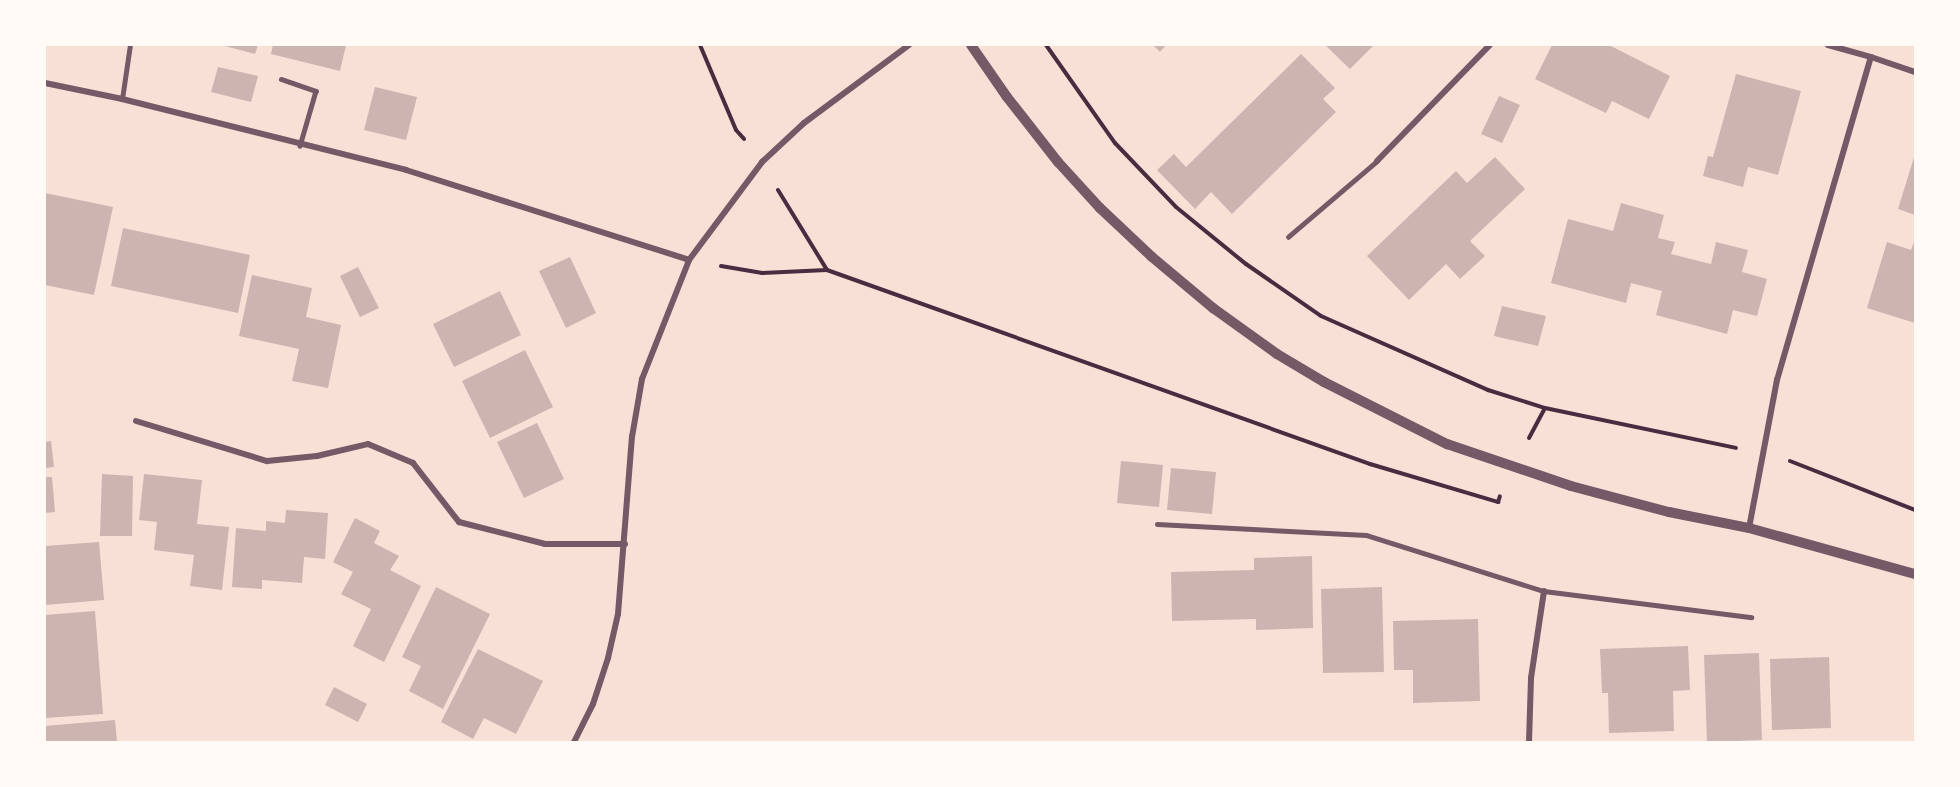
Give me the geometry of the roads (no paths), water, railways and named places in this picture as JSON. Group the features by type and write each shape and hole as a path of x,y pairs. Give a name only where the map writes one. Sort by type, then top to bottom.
{"street":[{"path":"574,742 593,704 608,658 618,614 632,437 642,379 689,260 762,162 804,123 909,45"},
{"path":"971,45 1007,97 1058,162 1100,208 1152,257 1213,308 1277,354 1381,413 1447,444 1571,486 1669,512 1749,528 1915,574"},
{"path":"1377,161 1490,45"},
{"path":"1828,45 1915,72"},
{"path":"1749,528 1777,380 1871,57"},
{"path":"45,84 122,99 300,146 406,170 689,260"},
{"path":"135,421 267,461 317,456 368,444 413,463 459,522 545,544 625,544"},
{"path":"1529,742 1531,678 1544,591"}],"lane":[{"path":"122,99 130,45"},
{"path":"281,79 316,91 300,146"},
{"path":"1288,237 1377,161"},
{"path":"1157,524 1366,535 1544,591 1752,617"}]}
